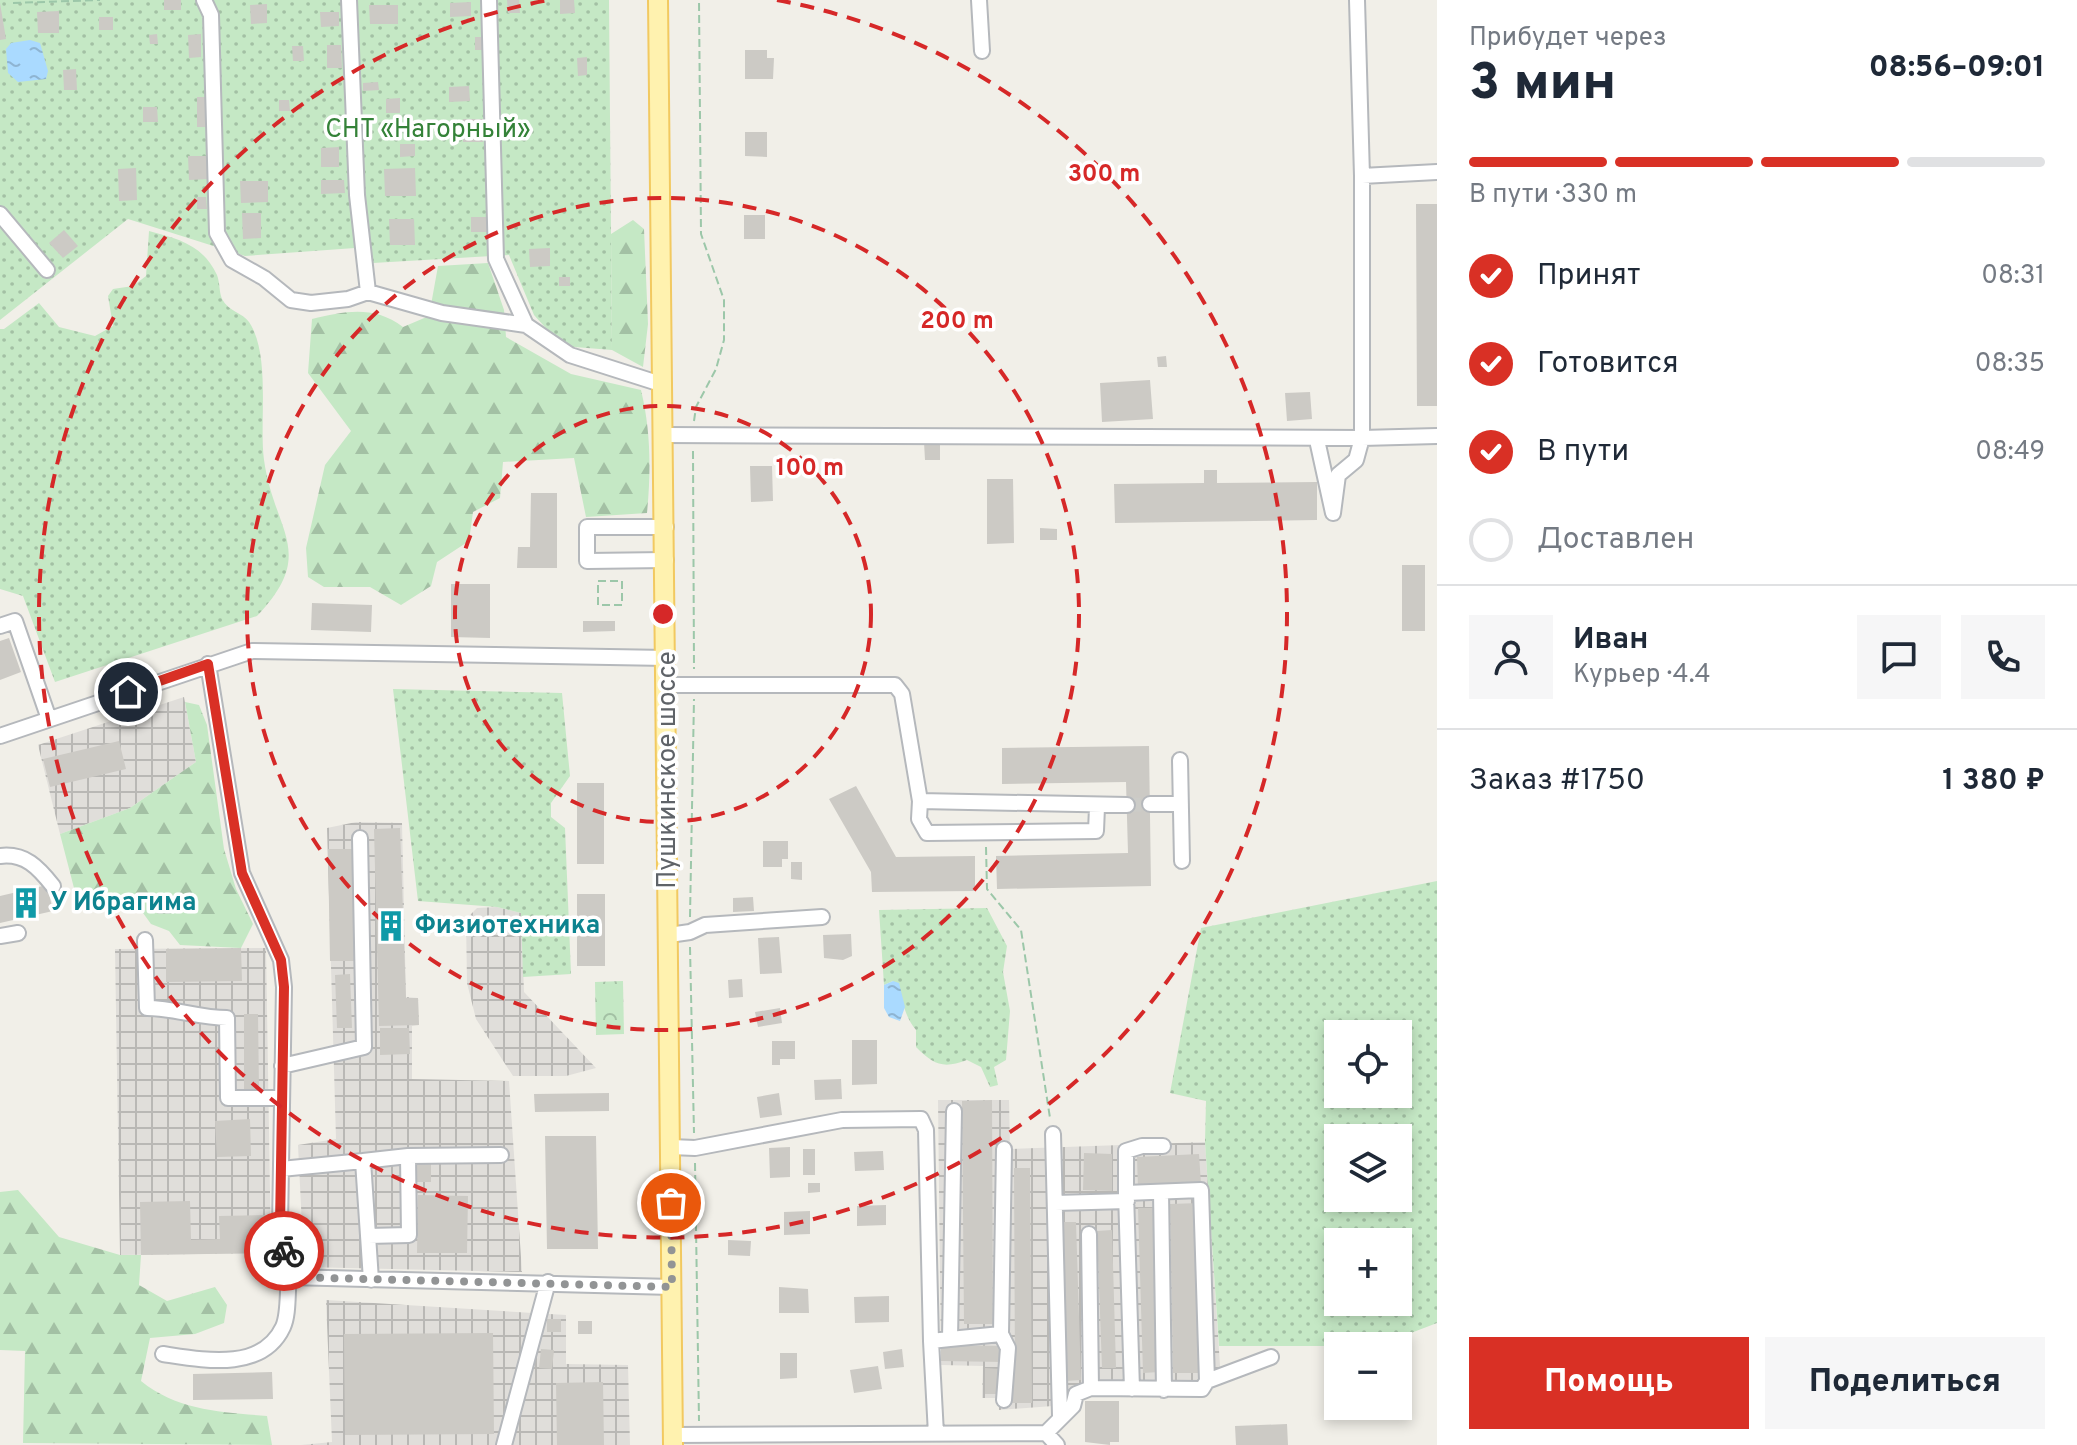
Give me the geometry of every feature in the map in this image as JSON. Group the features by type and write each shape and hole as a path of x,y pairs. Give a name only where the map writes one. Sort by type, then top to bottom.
{"main road":[{"name":"Пушкинское шоссе","path":"658,0 666,527 673,1440"}],"street":[{"path":"204,0 211,15 217,233 232,260 264,278 291,300 311,303 348,299 368,292 442,313 526,325 570,355 664,385"},
{"path":"349,0 357,195 368,292"},
{"path":"489,0 496,259 526,325"},
{"path":"979,0 982,51"},
{"path":"1317,440 1333,513 1338,475 1356,460 1362,438 1362,176 1357,0"},
{"path":"1362,176 1437,172"},
{"path":"0,214 47,270"},
{"path":"665,435 1317,440 1437,436"},
{"path":"666,527 587,527 587,561 666,560"},
{"path":"0,626 15,621 49,719"},
{"path":"0,736 252,651 667,658"},
{"path":"163,1354 209,1362 252,1357 272,1343 284,1325 289,1277 280,1225 281,960 242,873 208,664"},
{"path":"667,685 895,685 902,694 920,801 919,819 927,833 1096,831 1097,807"},
{"path":"1180,760 1182,861"},
{"path":"920,801 1097,807 1127,805"},
{"path":"1150,804 1181,804"},
{"path":"282,1066 364,1047 360,838"},
{"path":"0,856 16,854 39,869 53,886"},
{"path":"669,935 690,932 705,925 822,917"},
{"path":"0,936 18,933"},
{"path":"145,940 147,1008 165,1008 198,1018 227,1018 228,1098 282,1098"},
{"path":"950,1339 954,1111"},
{"path":"671,1147 695,1148 842,1120 921,1119 926,1130 936,1434"},
{"path":"1053,1134 1060,1416"},
{"path":"1132,1389 1126,1151 1142,1146 1163,1146"},
{"path":"1004,1149 1001,1334 1008,1348 1004,1400"},
{"path":"281,1169 408,1156 501,1155"},
{"path":"368,1236 409,1235 408,1156"},
{"path":"363,1161 371,1280"},
{"path":"673,1440 700,1436 733,1441 778,1441 936,1434 1023,1439 1046,1433 1073,1406 1076,1394 1091,1388 1202,1389 1207,1381 1201,1190 1055,1203"},
{"path":"1161,1192 1164,1390"},
{"path":"1089,1234 1091,1388"},
{"path":"289,1277 672,1287"},
{"path":"504,1445 548,1282"},
{"path":"931,1341 1001,1334"},
{"path":"1207,1381 1271,1357"},
{"path":"1046,1433 1057,1445"}],"path":[{"path":"13,3 100,0"},
{"path":"699,0 701,234 724,300 724,340 716,369 696,407 693,435 694,685 690,932 700,1436"},
{"path":"598,581 622,581 622,605 598,605 598,581"},
{"path":"986,834 987,889 1021,930 1053,1134"}],"shaded area":[{"path":"184,697 196,762 130,808 60,834 38,745"},
{"path":"356,822 402,823 406,997 418,998 419,1025 412,1026 412,1079 509,1081 522,1272 304,1267 298,1145 336,1139 327,828"},
{"path":"497,907 521,913 524,992 596,1068 566,1076 513,1076 476,1019 467,983 466,919 477,908"},
{"path":"266,948 271,1253 120,1255 115,949"},
{"path":"938,1100 1009,1100 1010,1149 1205,1142 1221,1380 1095,1382 1071,1388 1053,1406 999,1410 998,1398 982,1398 983,1366 941,1365"},
{"path":"326,1300 566,1315 566,1364 628,1365 630,1445 301,1445 332,1442"}],"green space":[{"name":"СНТ «Нагорный»","path":"0,0 609,0 612,350 562,346 534,315 509,255 373,263 369,247 245,256 128,219 0,320"},
{"path":"633,220 644,229 648,324 643,367 612,350 611,234"},
{"path":"149,231 189,245 205,257 217,275 222,299 249,322 256,336 262,370 264,460 289,558 285,575 275,594 257,616 55,682 23,596 0,589 0,329 39,303 59,327 95,336 113,326 108,296 113,289 133,286 146,276"},
{"path":"488,263 504,310 506,337 571,374 641,390 649,451 647,513 586,517 574,458 503,462 500,498 473,512 469,541 437,562 431,586 401,605 370,587 324,587 308,577 306,548 325,465 351,431 308,373 312,319 359,312 381,315 403,327 429,316 438,266"},
{"path":"393,689 562,693 570,776 551,803 551,817 565,828 571,974 523,977 521,913 497,907 418,901"},
{"path":"185,702 199,705 207,725 224,849 236,889 253,924 241,948 180,945 169,931 151,924 138,906 74,888 60,834 130,808 196,762"},
{"path":"1437,881 1437,1323 1412,1333 1324,1332 1324,1346 1219,1346 1205,1142 1206,1101 1170,1093 1201,928"},
{"path":"987,908 1007,946 1003,972 1010,1011 1006,1060 994,1067 998,1085 990,1087 981,1067 967,1060 939,1064 916,1047 916,1030 908,1018 897,987 893,981 884,985 879,910"},
{"path":"623,981 624,1034 596,1035 595,982"},
{"path":"18,1190 59,1237 120,1255 141,1255 139,1285 167,1301 215,1287 227,1305 224,1323 195,1334 150,1338 141,1381 170,1399 185,1404 267,1416 272,1445 23,1443 25,1351 0,1350 0,1192"}],"water":[{"path":"30,40 40,43 48,71 46,79 18,82 8,73 6,49 11,43"},
{"path":"893,981 899,983 905,1007 900,1021 889,1017 884,1008 884,985"}],"building":[{"path":"164,0 181,0 181,10 164,10"},
{"path":"507,0 519,0 520,13 508,13"},
{"path":"560,0 574,0 575,13 560,14"},
{"path":"471,2 471,16 450,17 450,3"},
{"path":"0,3 6,39 0,40"},
{"path":"267,4 267,23 251,24 250,5"},
{"path":"369,5 398,5 398,24 370,24"},
{"path":"59,11 59,33 38,33 37,12"},
{"path":"320,12 339,12 339,26 321,27"},
{"path":"99,17 113,17 113,30 99,30"},
{"path":"157,34 158,44 150,44 149,35"},
{"path":"201,34 201,57 189,58 188,35"},
{"path":"475,37 484,37 484,50 475,50"},
{"path":"327,45 341,45 342,68 327,68"},
{"path":"292,46 303,46 304,61 293,61"},
{"path":"745,50 767,50 767,58 774,58 773,79 745,79"},
{"path":"587,57 587,75 578,76 577,58"},
{"path":"76,69 77,90 64,90 63,70"},
{"path":"378,82 379,90 363,91 363,83"},
{"path":"469,86 470,101 449,102 449,87"},
{"path":"197,97 209,97 210,127 197,127"},
{"path":"400,98 400,113 386,113 386,99"},
{"path":"279,100 289,100 290,111 279,111"},
{"path":"143,107 157,107 158,122 143,122"},
{"path":"463,119 483,119 483,142 463,142"},
{"path":"745,132 767,132 767,157 745,156"},
{"path":"400,144 415,144 415,156 400,157"},
{"path":"339,147 339,167 321,167 321,148"},
{"path":"188,156 210,156 210,179 189,180"},
{"path":"136,168 137,200 119,201 118,169"},
{"path":"415,168 416,196 385,196 384,169"},
{"path":"321,180 344,180 345,193 321,194"},
{"path":"240,181 268,181 268,202 241,203"},
{"path":"197,197 206,197 207,209 197,209"},
{"path":"1416,204 1437,204 1437,406 1417,406"},
{"path":"242,213 261,213 261,238 243,239"},
{"path":"744,215 765,215 765,239 744,239"},
{"path":"471,217 488,217 488,232 471,232"},
{"path":"389,219 414,219 415,245 390,245"},
{"path":"64,230 78,246 63,258 49,243"},
{"path":"550,248 550,266 530,267 529,249"},
{"path":"559,277 570,277 570,286 559,286"},
{"path":"1166,356 1167,367 1158,367 1157,357"},
{"path":"1150,380 1153,419 1102,422 1100,383"},
{"path":"1310,392 1312,419 1287,421 1285,393"},
{"path":"924,442 940,442 940,460 925,460"},
{"path":"750,466 772,466 773,501 751,502"},
{"path":"1204,470 1217,470 1217,483 1317,482 1317,520 1115,523 1114,484 1204,483"},
{"path":"987,479 1013,479 1014,543 987,544"},
{"path":"531,493 557,493 557,568 517,568 518,547 530,547"},
{"path":"1040,528 1057,529 1057,540 1040,540"},
{"path":"1402,565 1425,565 1425,631 1402,631"},
{"path":"451,584 490,584 490,638 451,637"},
{"path":"312,603 372,605 371,632 311,630"},
{"path":"583,621 615,621 615,631 583,632"},
{"path":"9,638 21,672 0,680 0,641"},
{"path":"119,741 126,769 50,787 43,759"},
{"path":"1149,746 1151,886 997,889 996,856 1128,853 1126,782 1002,784 1002,748"},
{"path":"577,783 604,783 604,864 577,864"},
{"path":"856,786 896,857 975,856 975,891 872,892 871,872 829,799"},
{"name":"Физиотехника","path":"400,828 406,998 418,998 419,1025 379,1026 374,829"},
{"path":"763,841 788,841 788,859 782,859 782,867 763,867"},
{"path":"328,849 355,849 357,961 330,961"},
{"path":"791,862 802,862 802,880 791,879"},
{"name":"У Ибрагима","path":"47,885 53,911 0,923 0,896"},
{"path":"577,894 605,894 605,966 577,966"},
{"path":"753,897 754,911 733,912 733,898"},
{"path":"851,934 852,956 843,960 824,958 823,935"},
{"path":"779,937 782,973 760,974 758,938"},
{"path":"241,948 242,981 166,982 166,949"},
{"path":"350,974 352,1028 337,1028 335,975"},
{"path":"742,979 743,997 729,998 728,980"},
{"path":"780,1008 782,1023 758,1027 755,1012"},
{"path":"244,1014 258,1014 259,1089 244,1089"},
{"path":"380,1028 409,1028 410,1054 380,1055"},
{"path":"852,1040 877,1040 877,1084 852,1085"},
{"path":"772,1041 795,1041 795,1059 780,1059 780,1065 772,1065"},
{"path":"841,1079 842,1099 815,1100 814,1080"},
{"path":"609,1093 609,1111 535,1112 534,1094"},
{"path":"779,1093 782,1115 760,1118 757,1097"},
{"path":"992,1100 993,1324 964,1324 962,1101"},
{"path":"250,1119 251,1156 217,1157 215,1121"},
{"path":"545,1136 596,1136 598,1249 547,1249"},
{"path":"790,1147 790,1177 770,1178 769,1148"},
{"path":"803,1149 815,1149 815,1175 803,1175"},
{"path":"883,1151 884,1170 855,1171 854,1152"},
{"path":"1084,1153 1112,1154 1112,1191 1083,1190"},
{"path":"1199,1154 1201,1184 1138,1189 1137,1157"},
{"path":"417,1163 431,1163 431,1182 417,1182"},
{"path":"1014,1168 1030,1168 1032,1403 1011,1403 1010,1373 1015,1374"},
{"path":"808,1183 820,1183 820,1192 808,1193"},
{"path":"418,1195 468,1196 467,1253 417,1253"},
{"path":"190,1201 191,1240 220,1239 219,1216 270,1215 271,1253 141,1255 140,1202"},
{"path":"1200,1203 1203,1373 1173,1373 1170,1204"},
{"path":"886,1205 886,1225 857,1226 857,1206"},
{"path":"1138,1208 1154,1208 1159,1372 1143,1373"},
{"path":"810,1211 810,1234 784,1235 784,1212"},
{"path":"1061,1222 1076,1222 1081,1380 1066,1381"},
{"path":"1112,1230 1116,1368 1102,1368 1097,1231"},
{"path":"728,1240 751,1241 750,1256 728,1255"},
{"path":"779,1287 808,1289 809,1313 779,1313"},
{"path":"889,1296 889,1322 855,1323 854,1297"},
{"path":"547,1319 561,1319 561,1332 547,1332"},
{"path":"578,1321 592,1321 592,1334 578,1334"},
{"path":"493,1333 494,1434 345,1435 344,1334"},
{"path":"941,1345 1004,1346 1003,1362 941,1361"},
{"path":"541,1349 554,1350 552,1369 539,1368"},
{"path":"902,1349 904,1367 885,1369 883,1352"},
{"path":"780,1353 797,1353 797,1378 780,1379"},
{"path":"878,1366 882,1389 854,1393 850,1370"},
{"path":"985,1368 1000,1369 999,1394 985,1394"},
{"path":"272,1372 273,1399 193,1400 193,1374"},
{"path":"603,1382 604,1445 557,1445 556,1383"},
{"path":"1085,1401 1119,1401 1119,1442 1110,1442 1110,1445 1085,1442"},
{"path":"1287,1424 1288,1445 1236,1445 1235,1426"}],"tunnel":[{"path":"1127,805 1150,804"}],"way so far":[{"path":"284,1251 289,1277 672,1287 671,1203"}],"place":[{"name":"У Ибрагима","path":"26,903"},
{"name":"Физиотехника","path":"391,926"}],"route":[{"path":"128,692 208,664 242,873 281,960 284,987 280,1225 284,1251"}]}
